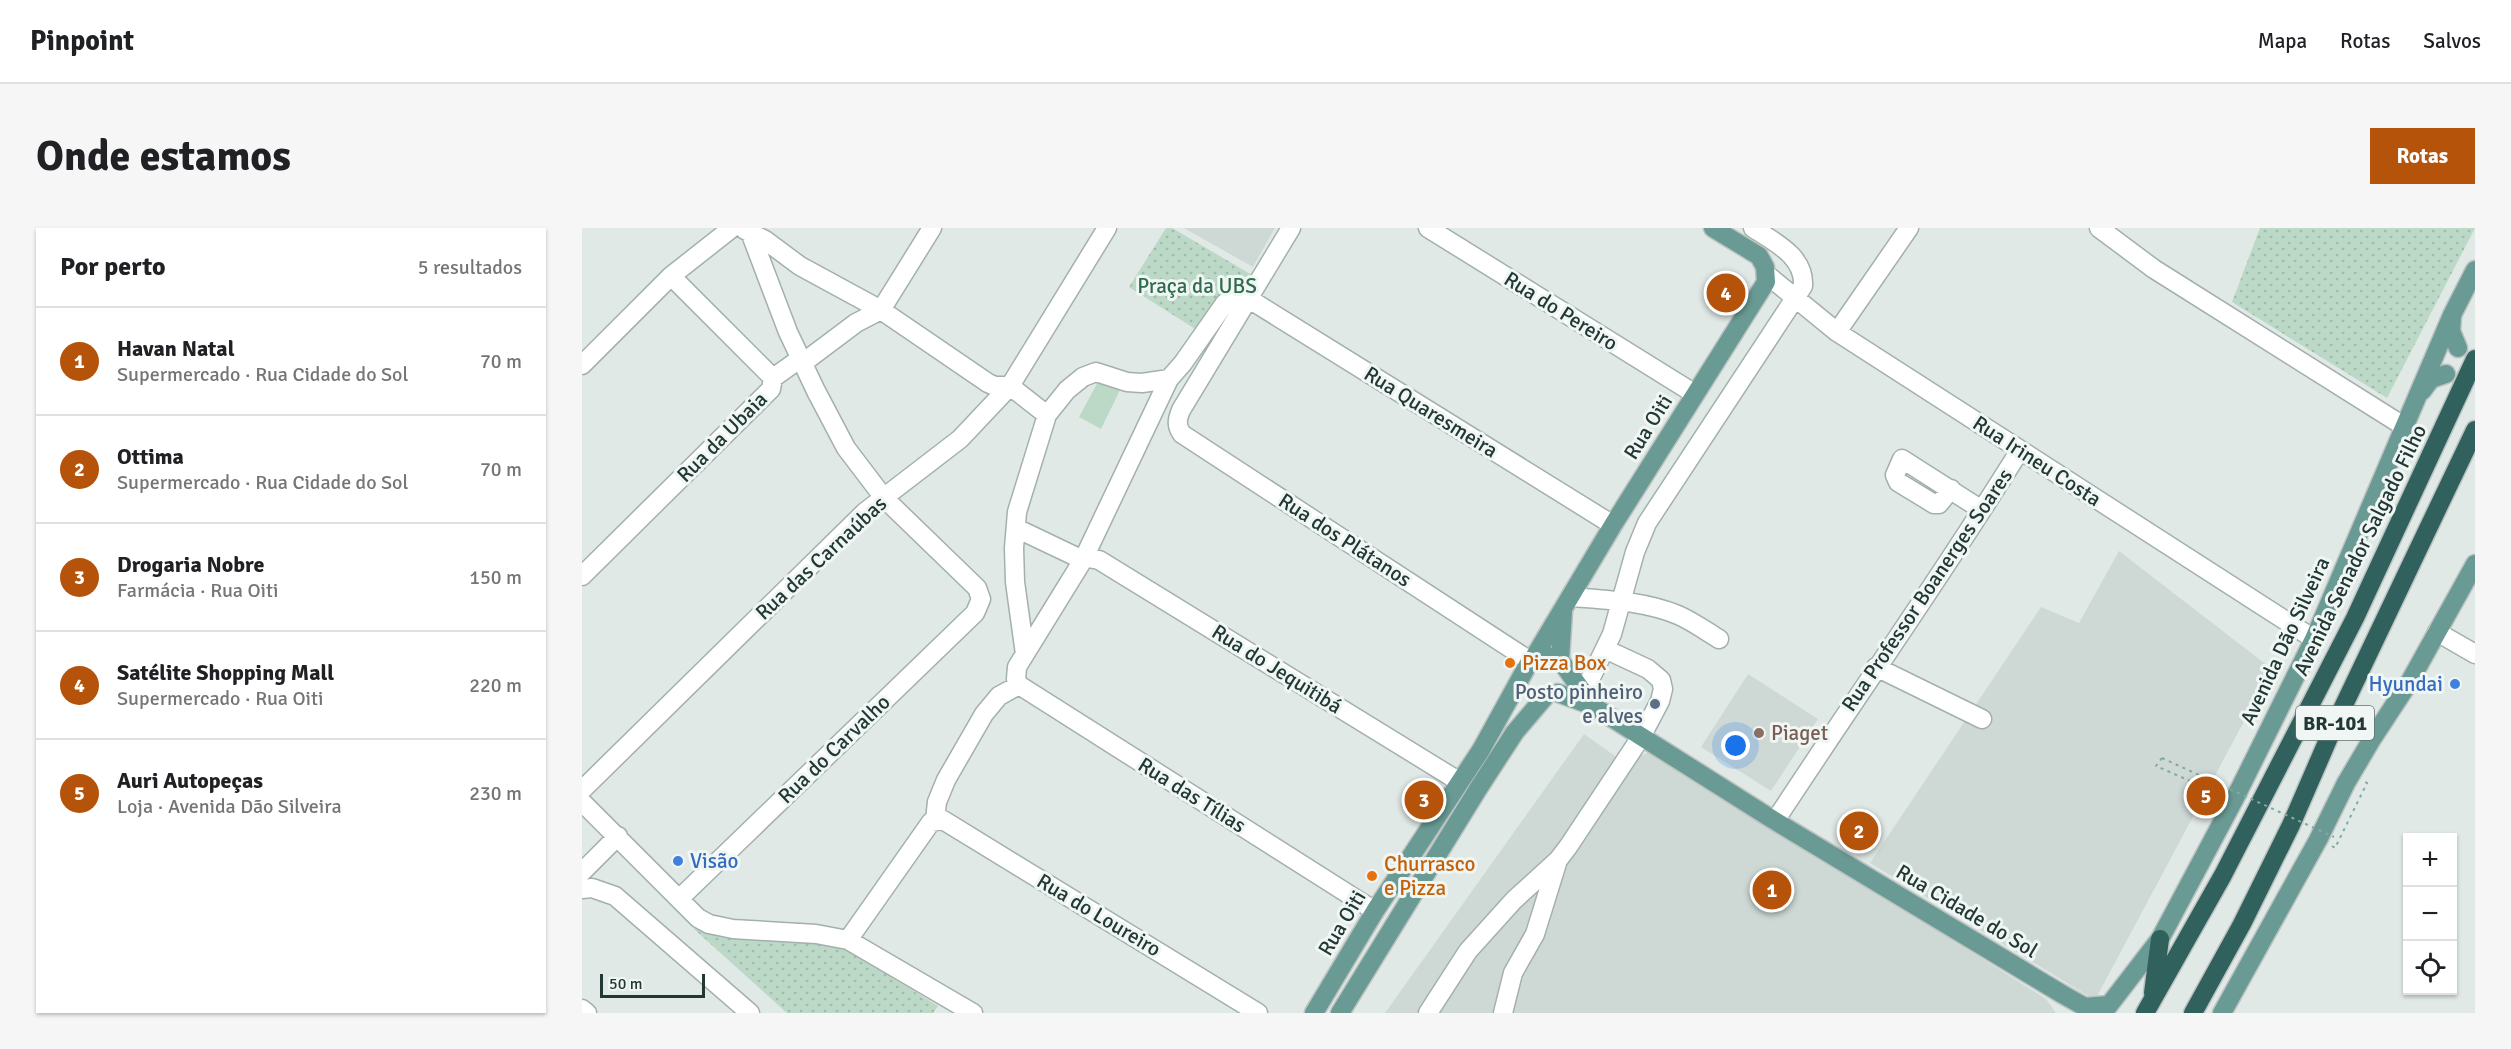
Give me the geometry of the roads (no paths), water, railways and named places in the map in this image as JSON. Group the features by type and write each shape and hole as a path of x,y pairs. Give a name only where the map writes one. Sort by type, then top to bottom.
{"highway":[{"name":"Avenida Senador Salgado Filho","path":"2149,1007 2217,885 2355,618 2475,359"},
{"name":"BR-101","path":"2193,1013 2242,924 2291,825 2334,726 2475,430"},
{"path":"2149,1007 2160,939"}],"main road":[{"path":"1713,228 1759,256 1766,270"},
{"name":"Rua Oiti","path":"1314,1013 1375,911 1460,782 1613,525 1766,282 1766,270"},
{"name":"Avenida Dão Silveira","path":"2106,1009 2160,939 2234,800 2314,639 2452,315 2475,270"},
{"path":"2452,315 2451,331 2457,348"},
{"path":"2418,397 2431,379 2446,374"},
{"path":"2222,1013 2322,832 2346,783 2410,681 2475,564"},
{"name":"Rua Oiti","path":"1563,664 1567,604"},
{"path":"1340,1013 1515,732 1551,696 1565,686 1567,677 1563,664 1545,655 1529,664 1526,686 1533,694 1551,696"},
{"name":"Rua Cidade do Sol","path":"1563,664 1588,700 1774,821 2085,1007 2106,1009"},
{"name":"Rua Cidade do Sol","path":"1551,696 1588,700"}],"street":[{"path":"582,365 670,276 732,228"},
{"path":"881,310 932,228"},
{"name":"Rua das Carnaúbas","path":"582,790 856,520 960,439 1010,386 1107,228"},
{"path":"848,940 931,822 937,820 937,802 946,780 984,714 1017,679 1017,667 1088,559 1169,379 1184,363 1225,303 1235,298 1249,299 1291,228"},
{"name":"Rua do Pereiro","path":"1428,228 1695,394"},
{"path":"1588,700 1612,634 1635,552 1647,523 1803,286 1804,277 1797,261 1785,249 1753,228"},
{"path":"1837,332 1909,228"},
{"path":"2099,228 2154,269 2405,427"},
{"path":"746,230 778,249 800,266 881,310 988,383 995,387 1010,386 1047,414"},
{"path":"746,230 788,332 838,434 884,498"},
{"name":"Rua Irineu Costa","path":"1766,270 1837,332 2314,639"},
{"path":"670,276 773,378"},
{"name":"Rua dos Plátanos","path":"1249,299 1181,410 1177,427 1182,434 1529,664"},
{"name":"Rua Quaresmeira","path":"1249,299 1613,525"},
{"name":"Rua da Ubaia","path":"582,576 771,389 773,378 794,363 804,362 856,322 881,310"},
{"path":"1025,654 1015,582 1017,512 1047,414 1067,390 1083,376 1096,372 1135,383 1169,379"},
{"name":"Rua Professor Boanerges Soares","path":"1774,821 2020,450"},
{"path":"1642,478 1663,497"},
{"path":"1951,489 1982,510"},
{"name":"Rua do Carvalho","path":"679,899 975,613 980,605 980,594 977,588 884,498"},
{"name":"Rua do Jequitibá","path":"1016,528 1088,559 1460,782"},
{"path":"1567,604 1621,601 1642,604 1680,616 1719,639"},
{"path":"2437,632 2475,654"},
{"path":"1428,1013 1468,951 1514,900 1558,860 1641,736 1660,701 1663,689 1661,680 1648,669 1605,649"},
{"path":"1876,667 1982,719"},
{"name":"Rua das Tílias","path":"1017,679 1375,911"},
{"path":"582,802 698,918 720,927 816,934 848,940 973,1013"},
{"name":"Rua do Loureiro","path":"937,820 1258,1013"},
{"path":"582,872 618,836"},
{"path":"1503,1013 1513,973 1535,934 1558,860"},
{"path":"582,889 592,888 615,896 750,1013"},
{"path":"582,1009 587,1013"}],"place":[{"name":"Satélite Shopping Mall","path":"1726,293"},
{"name":"Pizza Box","path":"1510,663"},
{"name":"Hyundai","path":"2455,684"},
{"name":"Posto pinheiro e alves","path":"1655,704"},
{"name":"Piaget","path":"1759,733"},
{"name":"Auri Autopeças","path":"2206,796"},
{"name":"Drogaria Nobre","path":"1424,800"},
{"name":"Ottima","path":"1859,831"},
{"name":"Visão","path":"678,861"},
{"name":"Churrasco e Pizza","path":"1372,876"},
{"name":"Havan Natal","path":"1772,890"}],"park label":[{"name":"Praça da UBS","path":"1197,286"}]}
